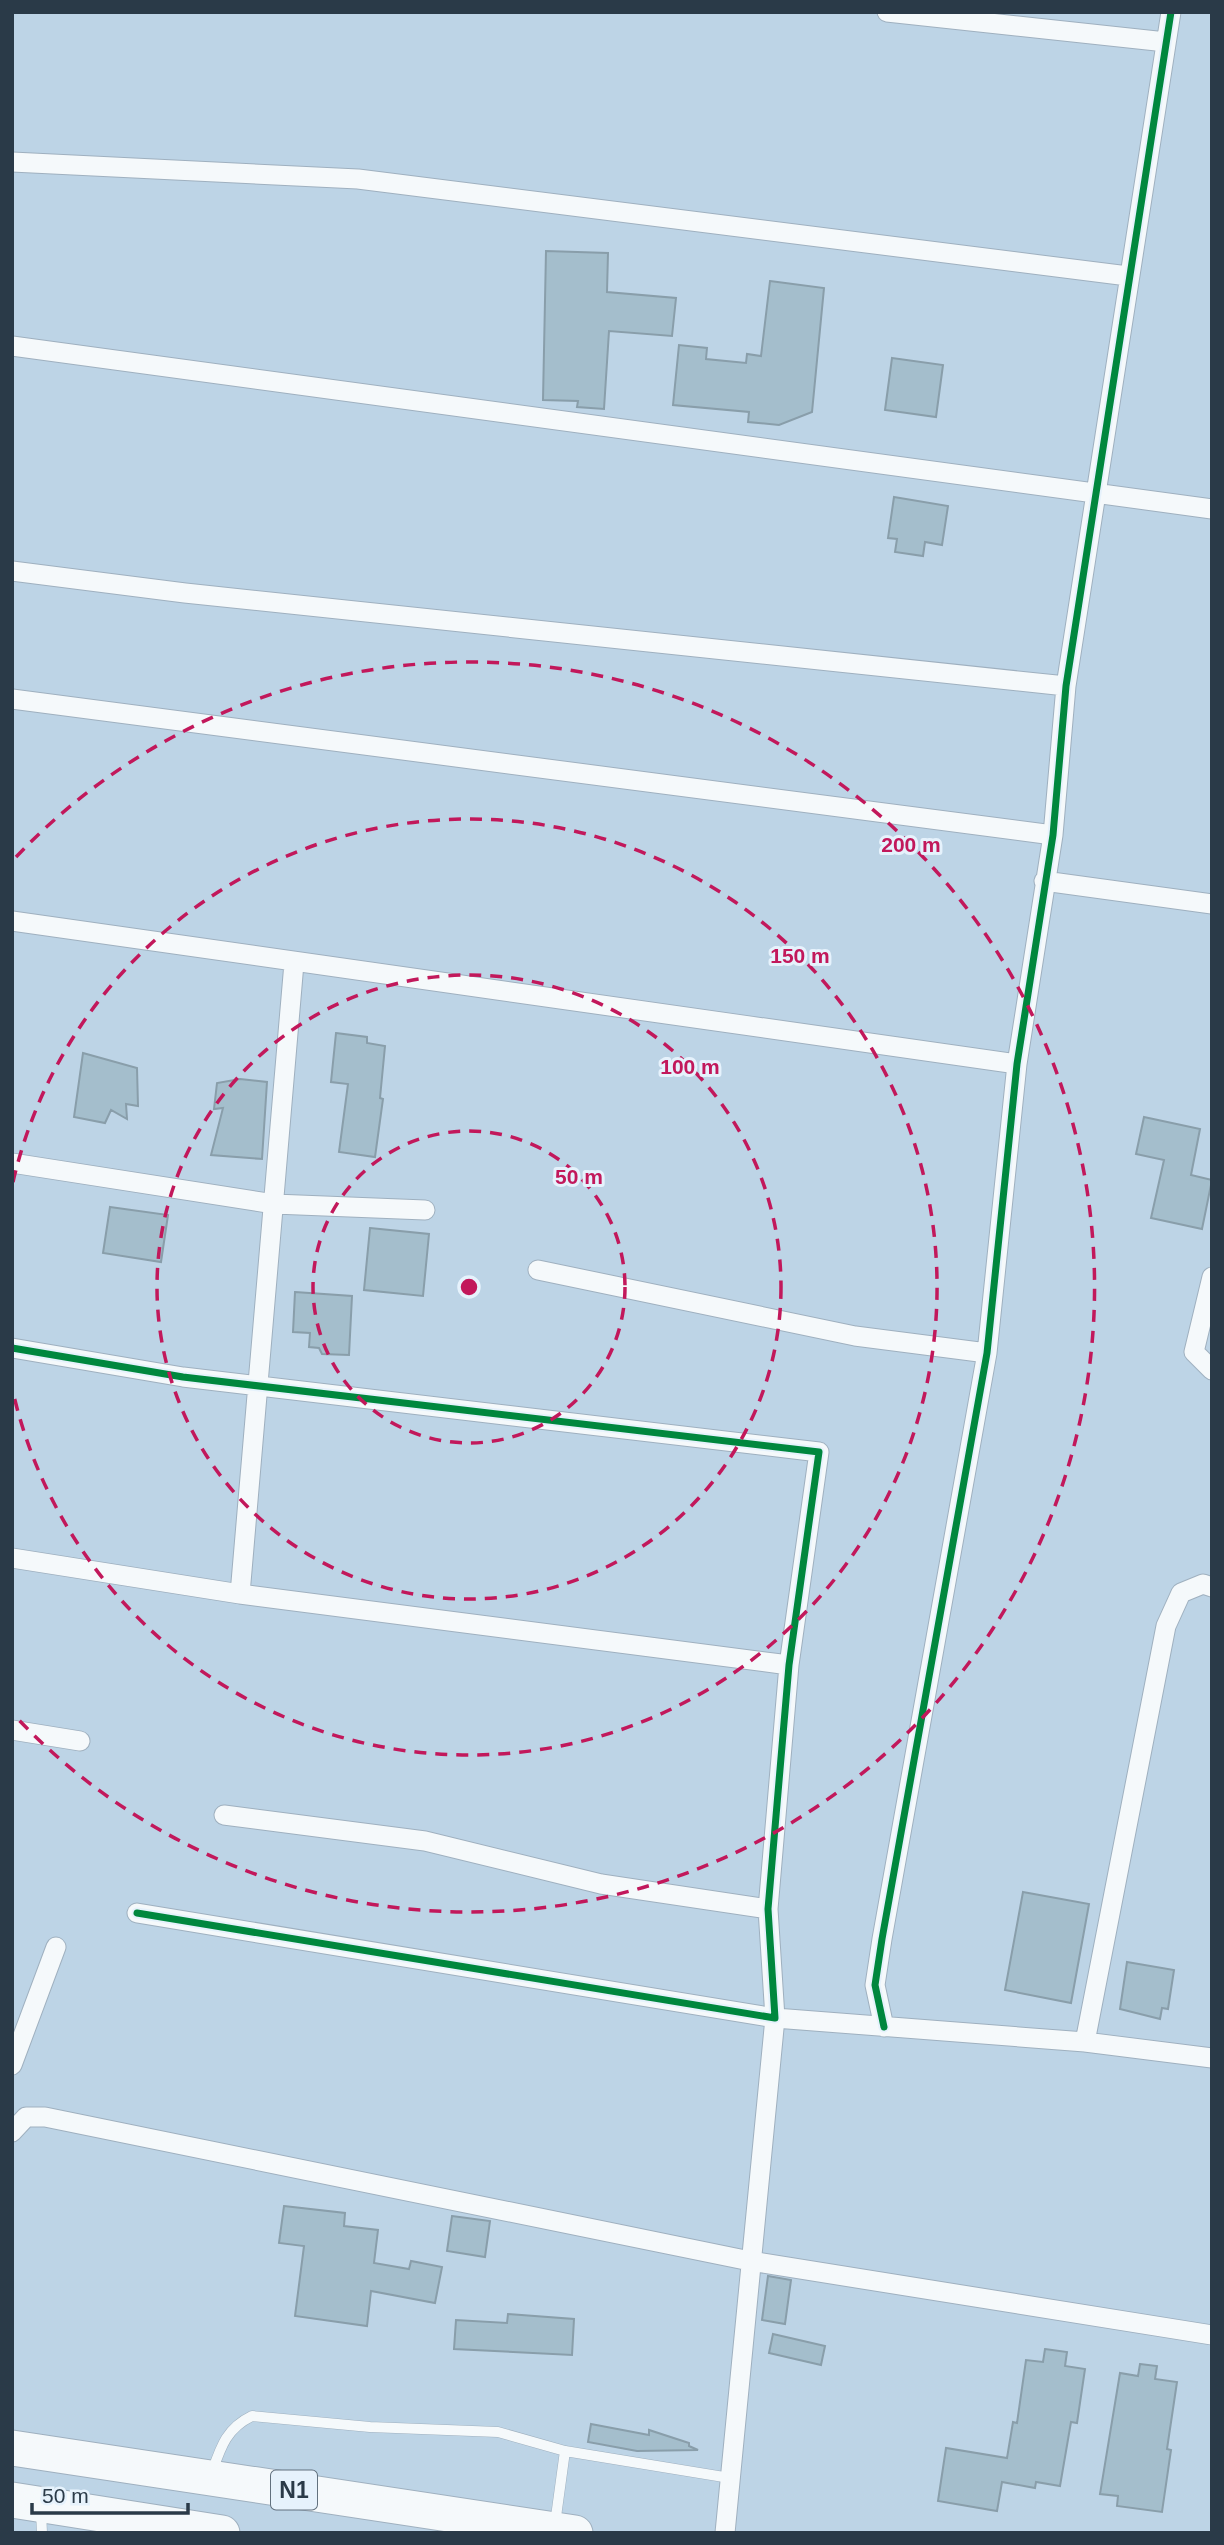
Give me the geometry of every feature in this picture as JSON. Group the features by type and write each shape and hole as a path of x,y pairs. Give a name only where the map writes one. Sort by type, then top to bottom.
{"highway":[{"name":"N1","path":"12,2448 565,2531"},
{"path":"32,2512 222,2533"}],"street":[{"path":"887,12 1166,42"},
{"path":"884,2027 875,1985 987,1353 1017,1064 1053,835 1066,686 1171,12"},
{"path":"12,162 358,179 1128,276"},
{"path":"12,346 1212,509"},
{"path":"12,571 199,594 1066,686"},
{"path":"12,699 1053,835"},
{"path":"1044,881 1212,904"},
{"path":"12,922 1017,1064"},
{"path":"240,1594 294,963"},
{"path":"12,1163 274,1205 425,1210"},
{"path":"538,1270 855,1336 987,1353"},
{"path":"1212,1276 1194,1352 1212,1370"},
{"path":"12,1348 257,1386 819,1452 789,1665 768,1909 775,2018 725,2533"},
{"path":"12,1558 240,1594 789,1665"},
{"path":"1085,2042 1166,1626 1181,1593 1203,1584 1212,1587"},
{"path":"12,1730 80,1741"},
{"path":"224,1815 425,1841 601,1884 768,1909"},
{"path":"137,1913 775,2018 1085,2042 1212,2058"},
{"path":"12,2065 56,1947"},
{"path":"13,2126 26,2117 45,2116 750,2261 1212,2335"}],"lane":[{"path":"209,2478 223,2441 236,2423 252,2416 370,2427 498,2432 565,2451 730,2478"},
{"path":"565,2451 565,2531"}],"building":[{"path":"546,251 608,253 607,292 676,298 672,336 609,331 604,409 577,407 578,401 543,400"},
{"path":"770,281 824,288 812,412 779,425 748,422 749,412 673,405 679,345 707,348 706,359 746,363 747,354 761,356"},
{"path":"892,358 943,365 936,417 885,410"},
{"path":"894,497 948,506 942,545 925,542 923,556 895,552 897,539 888,538"},
{"path":"336,1033 367,1037 367,1043 385,1046 380,1098 383,1099 375,1157 339,1152 348,1084 331,1082"},
{"path":"83,1053 137,1068 138,1106 126,1104 127,1119 111,1110 105,1123 74,1117"},
{"path":"240,1079 267,1082 262,1159 211,1155 223,1108 214,1109 217,1083"},
{"path":"1144,1117 1200,1129 1191,1175 1212,1180 1202,1229 1151,1218 1164,1160 1136,1154"},
{"path":"110,1207 168,1215 161,1262 103,1253"},
{"path":"370,1228 429,1234 423,1296 364,1290"},
{"path":"295,1292 352,1296 349,1355 322,1354 319,1348 309,1347 310,1333 293,1332"},
{"path":"1023,1892 1089,1904 1071,2003 1005,1990"},
{"path":"1127,1962 1174,1970 1168,2009 1162,2008 1160,2019 1120,2009"},
{"path":"284,2206 345,2213 344,2226 378,2230 374,2263 409,2269 411,2261 442,2267 435,2303 371,2291 367,2326 295,2316 304,2246 279,2243"},
{"path":"452,2216 490,2221 485,2257 447,2251"},
{"path":"768,2276 791,2280 785,2324 762,2320"},
{"path":"508,2314 574,2319 572,2355 454,2349 456,2320 507,2323"},
{"path":"773,2334 825,2346 821,2365 769,2353"},
{"path":"1045,2349 1067,2352 1065,2366 1085,2369 1077,2423 1071,2422 1060,2486 1036,2482 1035,2488 1002,2482 997,2511 938,2501 946,2448 1007,2458 1013,2422 1017,2423 1026,2360 1043,2362"},
{"path":"1140,2364 1157,2366 1155,2379 1177,2382 1167,2449 1171,2450 1162,2512 1117,2506 1118,2496 1100,2494 1120,2373 1138,2376"},
{"path":"591,2424 649,2435 649,2430 689,2443 689,2446 698,2450 637,2451 588,2442"}],"cycle path":[{"path":"884,2027 875,1985 987,1353 1017,1064 1053,835 1066,686 1171,12"},
{"path":"12,1348 183,1377 819,1452 789,1665 768,1909 775,2018 137,1913"}]}
